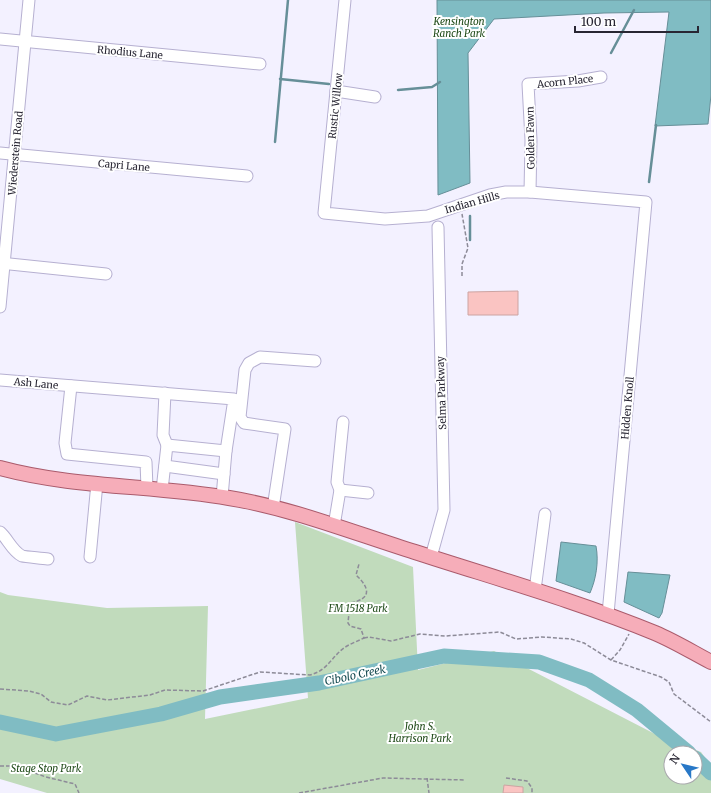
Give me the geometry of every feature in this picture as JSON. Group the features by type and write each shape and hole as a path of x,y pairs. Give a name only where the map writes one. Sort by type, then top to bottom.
{"main road":[{"path":"0,468 23,474 222,497 273,508 334,526 608,614 657,634 711,662"}],"street":[{"name":"Wiederstein Road","path":"0,307 2,263 29,0"},
{"name":"Rustic Willow","path":"324,213 345,0"},
{"name":"Rhodius Lane","path":"0,40 260,64"},
{"name":"Acorn Place","path":"528,84 578,81 601,77"},
{"name":"Golden Fawn","path":"528,84 531,140 530,192"},
{"path":"336,91 375,97"},
{"name":"Capri Lane","path":"0,153 248,176"},
{"name":"Indian Hills","path":"324,213 385,219 428,216 490,195 506,192 530,192 646,202"},
{"name":"Hidden Knoll","path":"608,614 646,202"},
{"name":"Selma Parkway","path":"431,557 444,510 438,227"},
{"path":"2,263 106,274"},
{"path":"273,508 285,429 244,423 240,417 245,370 249,363 260,357 315,361"},
{"name":"Ash Lane","path":"0,380 234,399 226,451"},
{"path":"71,386 65,443 67,454 146,462 147,488"},
{"path":"162,490 167,445 163,435 165,393"},
{"path":"334,526 340,490 337,482 343,422"},
{"path":"167,445 226,451 222,497"},
{"path":"165,466 224,474"},
{"path":"90,557 98,483"},
{"path":"340,490 368,493"},
{"path":"535,590 545,514"},
{"path":"0,532 12,547 22,556 48,559"}],"path":[{"path":"460,205 468,248 462,264 462,276"},
{"path":"359,564 356,575 365,584 367,592 365,598 360,602 350,603 348,623 350,626 361,629 364,638"},
{"path":"611,660 626,643 633,624"},
{"path":"0,689 29,691 41,694 51,702 68,705 87,696 107,700 150,695 165,690 203,691 260,672 310,675 316,674 320,669 328,667 345,646 369,637 392,642 420,634 445,636 500,632 516,639 558,637 584,643 611,660 661,677 669,682 674,694 711,722"},
{"path":"0,766 15,766 46,777 75,784 79,793"},
{"path":"299,793 383,778 465,780"},
{"path":"427,778 429,793"},
{"path":"506,778 527,781 532,788 532,793"}],"green space":[{"path":"295,522 413,567 418,670 494,651 655,734 683,745 663,745 663,785 703,785 703,755 711,766 711,793 47,793 0,779 0,592 8,595 107,608 208,606 205,719 308,698"}],"water":[{"name":"Kensington Ranch Park","path":"437,0 711,0 711,95 708,124 655,126 669,12 604,13 494,19 468,53 470,183 438,195"},
{"path":"561,542 596,546 596,570 590,593 556,581"},
{"path":"628,572 670,575 662,613 659,618 624,602"}],"building":[{"path":"518,291 518,315 468,315 468,292"},
{"path":"504,785 523,787 523,793 503,793"}],"waterway":[{"path":"275,142 288,0"},
{"path":"611,53 634,10"},
{"path":"280,79 329,84"},
{"path":"398,90 432,87 440,82"},
{"path":"649,182 656,125"},
{"path":"470,216 470,240"},
{"name":"Cibolo Creek","path":"0,722 56,734 161,714 220,697 319,683 444,656 539,662 589,680 637,710 679,745"},
{"name":"Cibolo Creek","path":"703,766 711,773"}],"park label":[{"name":"FM 1518 Park","path":"358,608"},
{"name":"John S. Harrison Park","path":"420,732"},
{"name":"Stage Stop Park","path":"46,768"}]}
